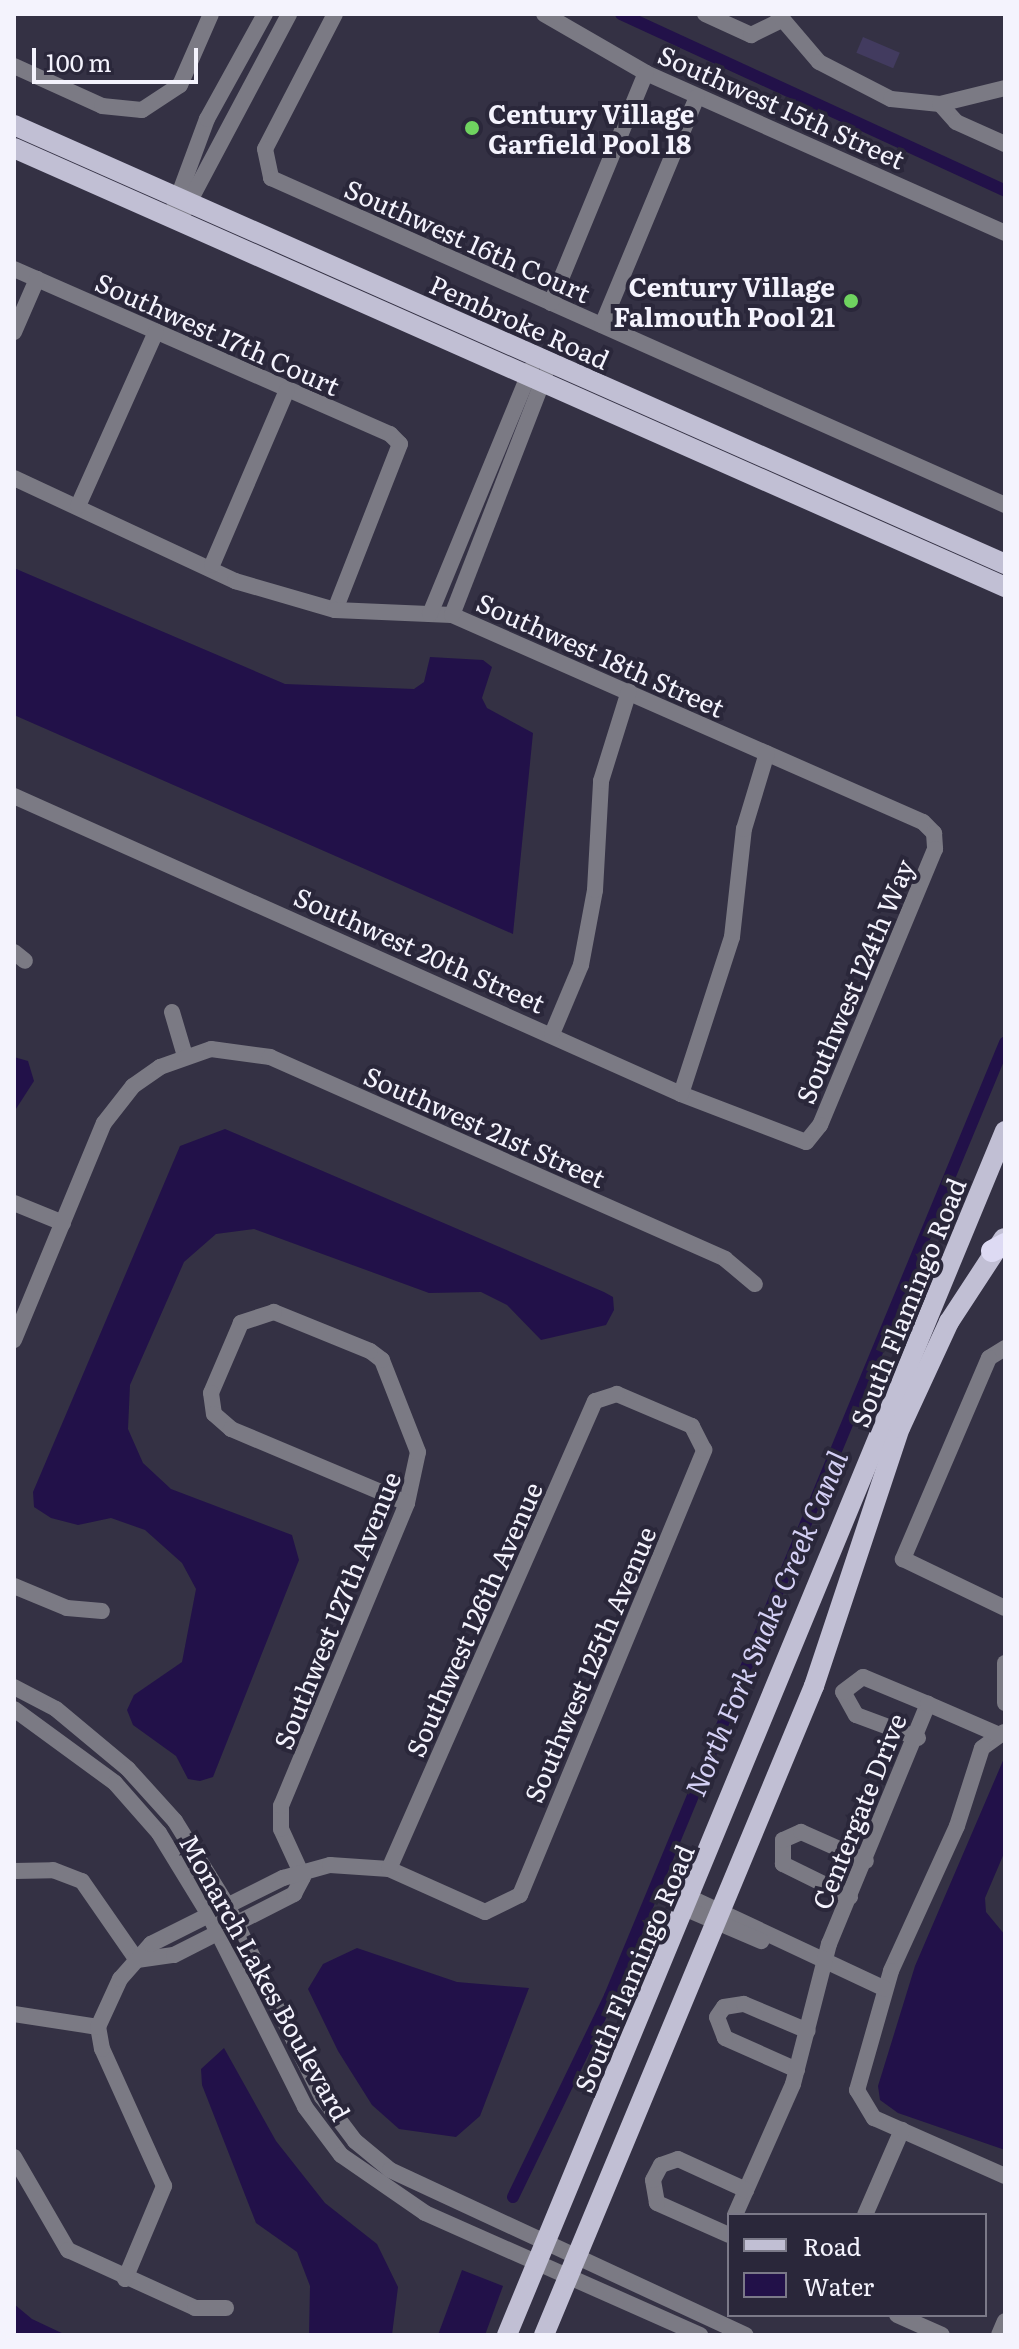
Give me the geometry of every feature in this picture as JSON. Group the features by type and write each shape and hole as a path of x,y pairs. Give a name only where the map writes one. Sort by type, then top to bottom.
{"main road":[{"name":"Pembroke Road","path":"14,125 544,361 1005,587"},
{"name":"Pembroke Road","path":"14,148 545,383 811,492 1005,564"},
{"name":"South Flamingo Road","path":"507,2335 688,1904 1005,1131"},
{"name":"South Flamingo Road","path":"544,2335 814,1686 900,1428 949,1322 1001,1244"}],"street":[{"path":"14,66 114,109 142,110 173,93 211,14"},
{"path":"174,218 174,195 214,105 265,14"},
{"path":"174,218 194,204 252,71 289,14"},
{"name":"Southwest 16th Court","path":"335,14 265,149 266,169 288,187 1005,505"},
{"name":"Southwest 15th Street","path":"544,14 646,73 1005,233"},
{"path":"705,14 751,35 780,17 819,62 847,80 891,99 940,104 1005,88"},
{"path":"234,114 274,37"},
{"path":"236,63 248,60 252,71"},
{"path":"551,303 646,73"},
{"path":"602,325 697,97"},
{"path":"940,104 956,122 1005,144"},
{"path":"214,105 234,114"},
{"name":"Southwest 17th Court","path":"14,269 287,390 400,444 335,610"},
{"path":"14,332 37,279"},
{"path":"78,506 156,332"},
{"path":"430,614 524,374 544,361"},
{"path":"452,615 545,383 544,361"},
{"path":"212,565 287,390"},
{"name":"Southwest 18th Street","path":"14,478 212,565 235,581 335,610 452,615 767,753 934,833"},
{"path":"552,1034 581,965 595,890 601,781 629,691"},
{"path":"681,1094 732,937 744,829 767,753"},
{"name":"Southwest 20th Street","path":"14,796 681,1094 806,1142"},
{"name":"Southwest 124th Way","path":"806,1142 820,1125 935,849 934,833"},
{"path":"14,1340 63,1223 120,1100 185,1056 172,1012"},
{"name":"Southwest 21st Street","path":"185,1056 211,1049 270,1057 725,1259 755,1284"},
{"path":"14,1203 63,1223"},
{"name":"Southwest 127th Avenue","path":"303,1877 281,1829 281,1806 407,1503 418,1452 382,1360 274,1312 258,1314 241,1323 211,1393 214,1414 231,1429 407,1503"},
{"path":"1005,1348 989,1358 903,1546 909,1566 1005,1608"},
{"name":"Southwest 126th Avenue","path":"389,1869 595,1401 607,1394 699,1434"},
{"name":"Southwest 125th Avenue","path":"389,1869 485,1912 505,1906 520,1895 704,1450 699,1434"},
{"path":"14,1586 67,1608 102,1611"},
{"path":"1005,1663 1005,1703"},
{"path":"918,1738 856,1715 846,1708 843,1692 863,1677 928,1704"},
{"name":"Monarch Lakes Boulevard","path":"14,1687 56,1709 128,1769 175,1821 227,1905 322,2097 355,2141 390,2170 546,2242 572,2267"},
{"name":"Centergate Drive","path":"736,2213 797,2070 826,1963 850,1897 918,1738 928,1704 1001,1733"},
{"name":"Monarch Lakes Boulevard","path":"14,1709 115,1783 159,1833 209,1915 305,2107 341,2155 425,2213 537,2264 572,2267"},
{"name":"Centergate Drive","path":"1001,1733 982,1748 885,1989 857,2090 864,2110 1005,2176"},
{"path":"850,1897 783,1864 783,1840 801,1832 866,1861"},
{"path":"125,2279 164,2186 98,2027 109,1996 151,1944 283,1878 303,1877 352,1862 389,1869"},
{"path":"14,1871 53,1870 82,1881 137,1960"},
{"path":"137,1960 174,1955 294,1894 303,1877"},
{"path":"688,1904 885,1989"},
{"path":"797,2070 725,2038 717,2017 724,2007 744,2004 808,2031"},
{"path":"14,2014 98,2027"},
{"path":"866,2213 902,2130"},
{"path":"14,2157 68,2250 125,2279 195,2308 226,2308"},
{"path":"727,2233 657,2203 653,2180 661,2165 678,2159 746,2190"},
{"path":"572,2267 700,2335"},
{"path":"572,2267 746,2335"},
{"path":"902,2317 942,2335"},
{"path":"999,2335 1005,2321"}],"shaded area":[{"path":"863,37 900,53 893,68 856,53"}],"water":[{"path":"14,568 285,684 414,689 424,682 430,657 483,660 492,667 482,698 487,708 533,733 513,934 14,715"},
{"path":"14,1057 28,1061 34,1081 14,1112"},
{"path":"225,1129 604,1292 613,1297 614,1310 606,1325 541,1340 507,1305 481,1292 429,1293 254,1229 216,1234 184,1262 130,1385 128,1429 143,1463 171,1489 292,1535 299,1560 213,1777 200,1781 188,1779 176,1756 133,1725 127,1710 134,1695 182,1662 196,1589 182,1563 145,1530 111,1518 78,1525 51,1518 34,1507 33,1492 180,1146"},
{"path":"1005,1756 1005,1851 985,1898 986,1912 1005,1935 1005,2150 898,2113 880,2100 878,2086 915,1966"},
{"path":"357,1948 457,1982 529,1988 480,2116 456,2137 399,2129 372,2105 338,2051 308,1989 323,1964"},
{"path":"224,2048 276,2141 325,2203 377,2244 398,2287 392,2335 309,2335 310,2286 297,2252 256,2223 202,2085 201,2069"},
{"path":"462,2270 503,2286 485,2335 438,2335"},
{"path":"14,2304 32,2319 66,2335 14,2335"}],"waterway":[{"path":"621,14 1005,191"},
{"name":"North Fork Snake Creek Canal","path":"513,2197 610,1996 1005,1043"}],"place":[{"name":"Century Village Garfield Pool 18","path":"472,128"},
{"name":"Century Village Falmouth Pool 21","path":"851,301"}]}
